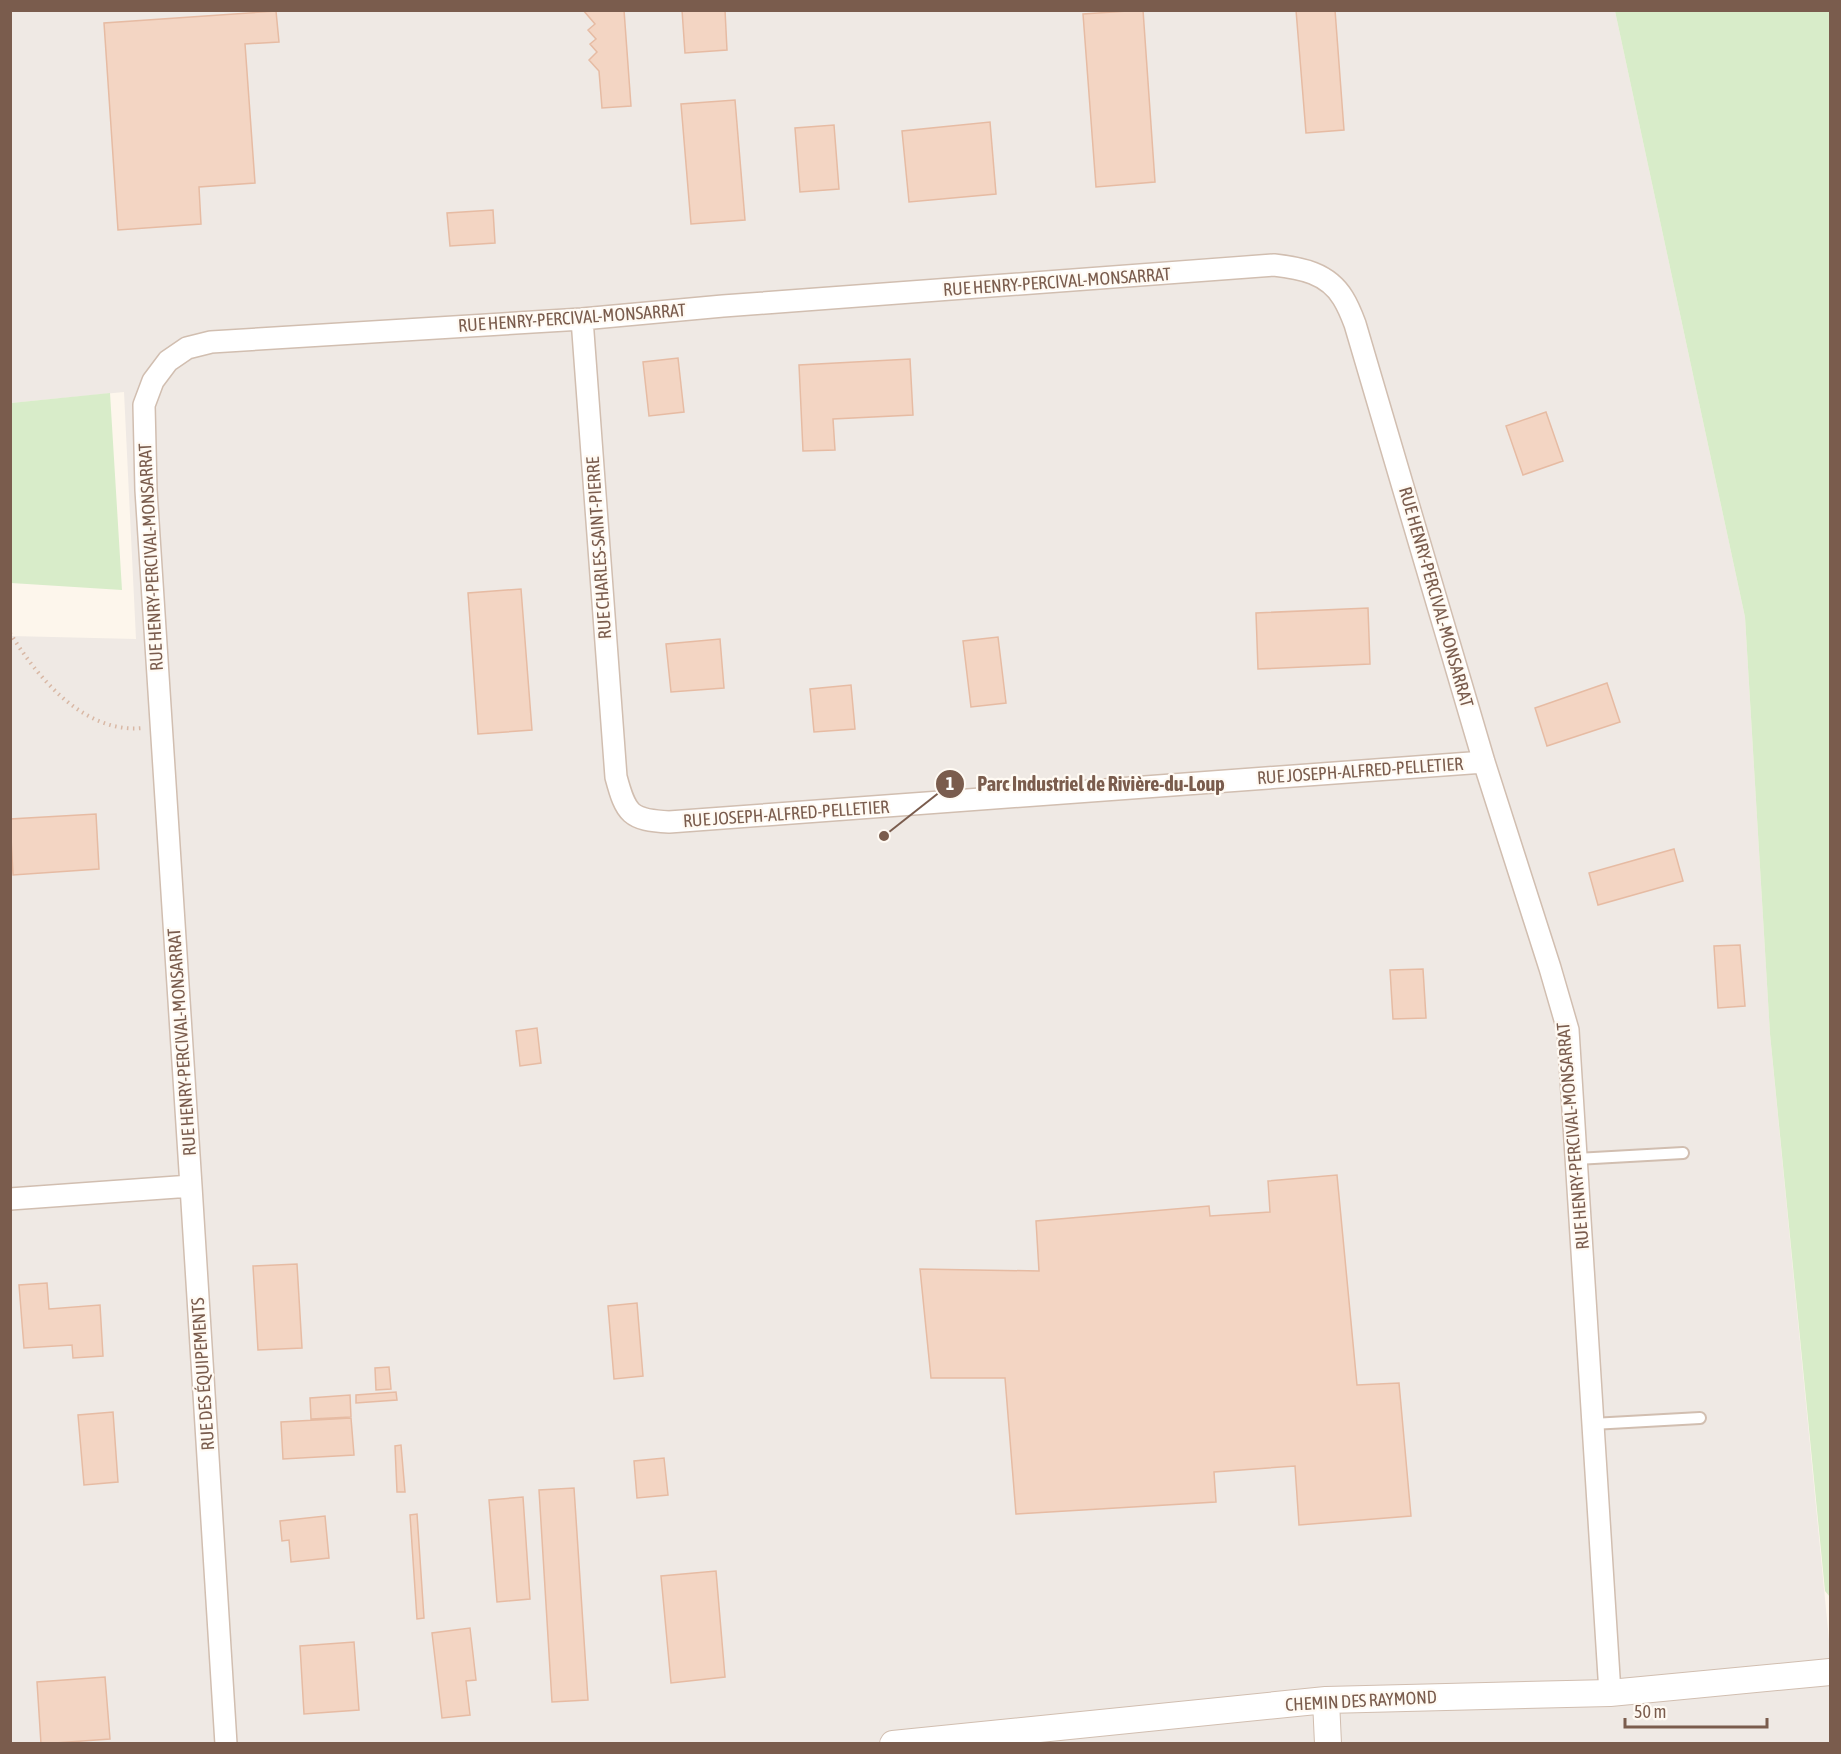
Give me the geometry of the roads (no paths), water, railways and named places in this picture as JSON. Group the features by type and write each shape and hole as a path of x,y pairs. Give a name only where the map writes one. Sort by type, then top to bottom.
{"street":[{"name":"RUE HENRY-PERCIVAL-MONSARRAT","path":"191,1186 146,490 144,405 153,381 168,361 187,348 212,342 582,319 723,306 1274,265 1300,268 1325,278 1343,297 1356,324 1484,762 1568,1030 1610,1693"},
{"name":"RUE CHARLES-SAINT-PIERRE","path":"582,319 616,777"},
{"name":"RUE JOSEPH-ALFRED-PELLETIER","path":"616,777 623,801 632,814 648,821 669,822 1484,762"},
{"path":"10,1199 191,1186"},
{"name":"RUE DES ÉQUIPEMENTS","path":"191,1186 226,1743"},
{"name":"CHEMIN DES RAYMOND","path":"893,1743 1326,1700 1610,1693 1830,1672"},
{"path":"1326,1700 1328,1743"}],"lane":[{"path":"1576,1159 1683,1153"},
{"path":"1592,1424 1700,1418"}],"place":[{"name":"Parc Industriel de Rivière-du-Loup","path":"884,836"}]}
